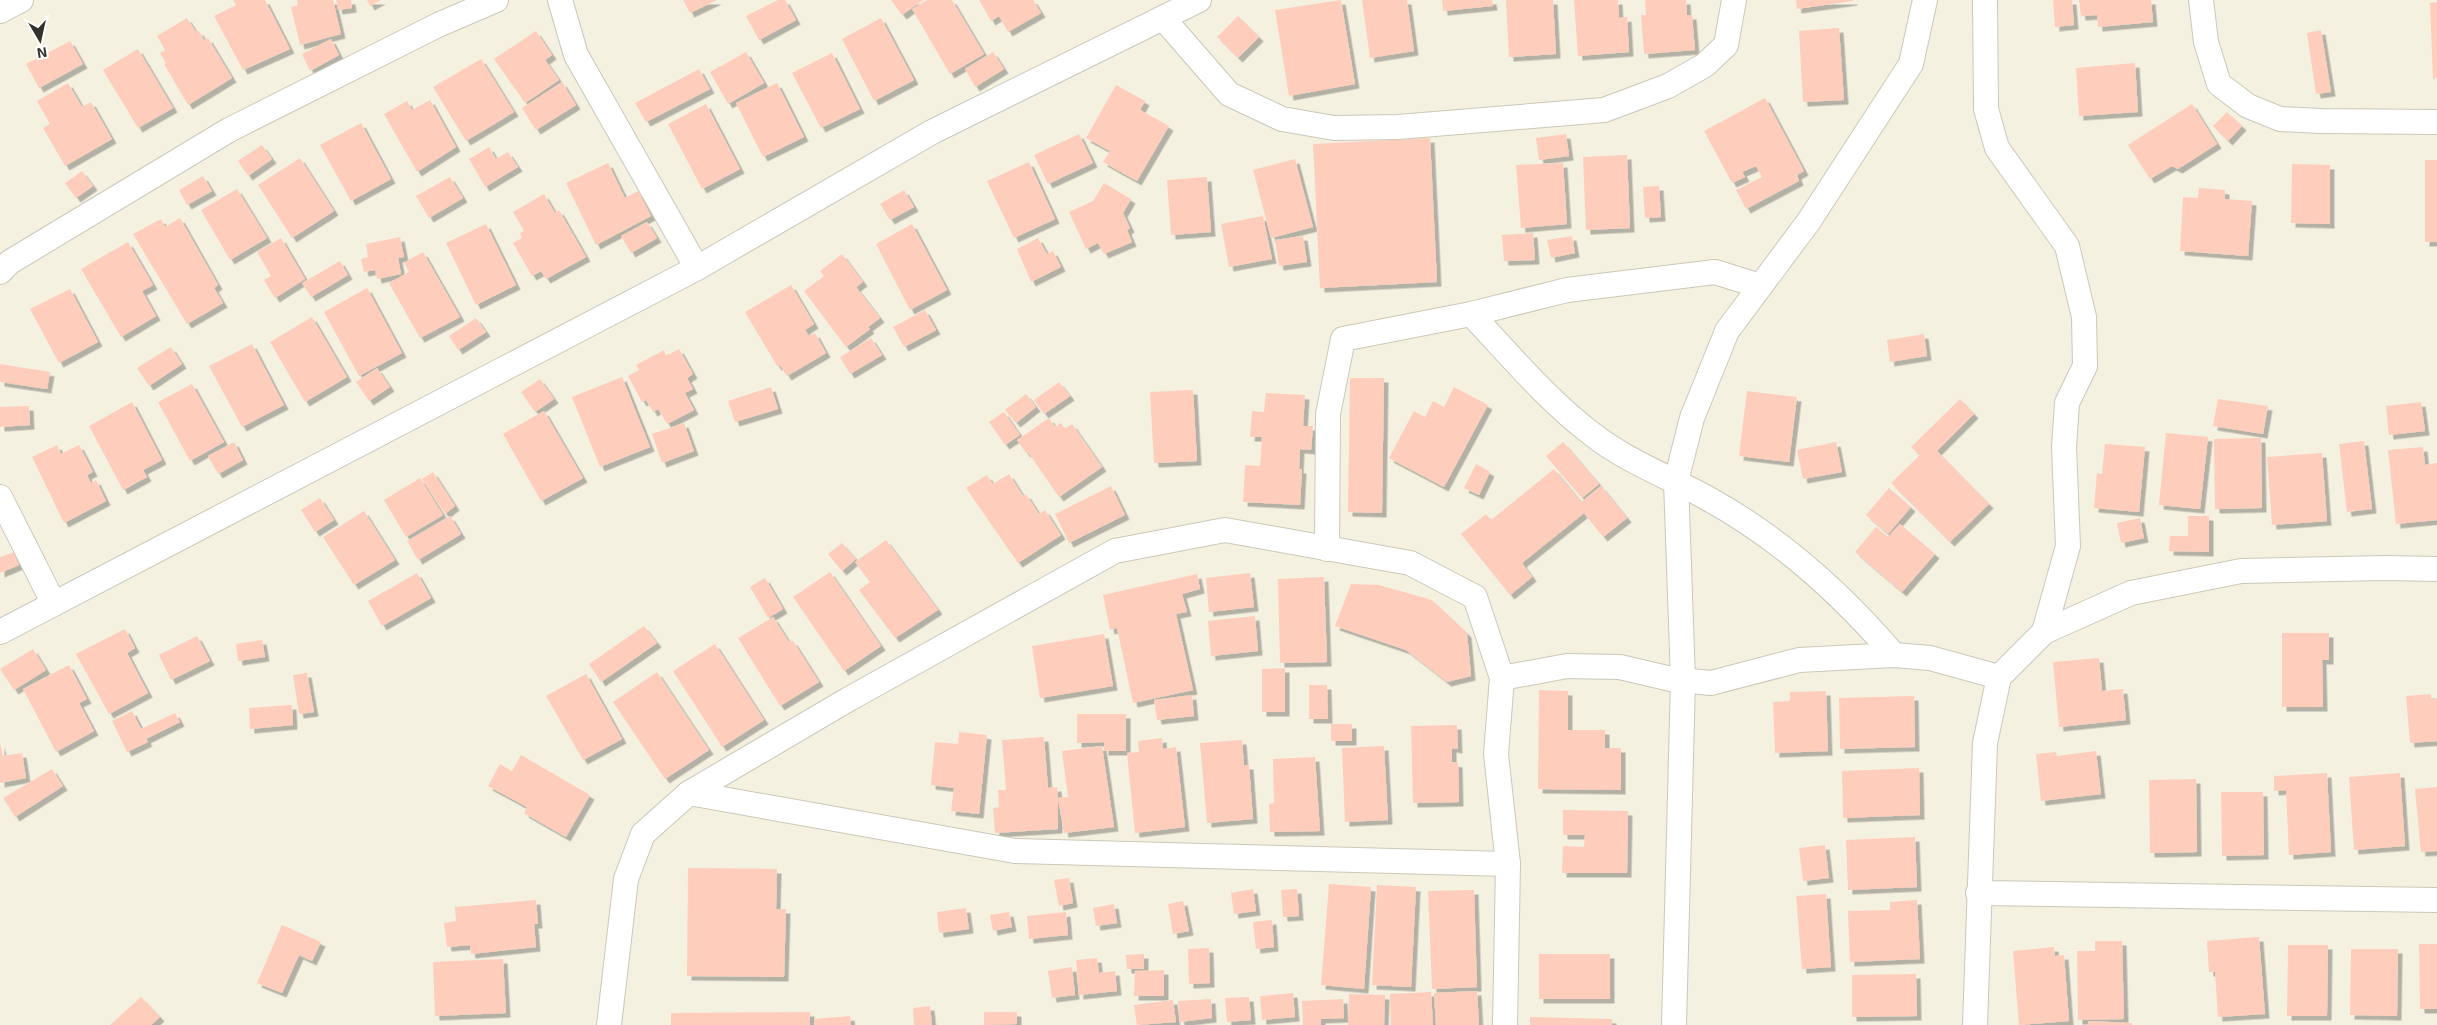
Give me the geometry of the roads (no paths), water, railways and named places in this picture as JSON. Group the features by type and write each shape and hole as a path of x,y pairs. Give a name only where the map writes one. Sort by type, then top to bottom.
{"street":[{"path":"0,11 21,0"},
{"path":"0,272 10,262 229,130 438,25 496,0"},
{"path":"560,0 576,54 697,268"},
{"path":"0,632 697,268 932,132 1199,0"},
{"path":"1163,18 1229,94 1282,119 1334,128 1398,127 1604,110 1668,86 1705,65 1726,45 1734,0"},
{"path":"1674,1025 1683,680 1676,481 1692,418 1727,331 1809,221 1911,64 1925,0"},
{"path":"1985,0 1986,109 1997,148 2067,246 2084,317 2085,366 2067,403 2064,447 2068,546 2044,632"},
{"path":"2201,0 2206,42 2219,84 2248,106 2280,119 2437,122"},
{"path":"1327,549 1328,414 1343,339 1383,329 1471,314 1567,290 1715,272 1760,286"},
{"path":"1471,314 1544,390 1592,434 1642,465 1708,498 1764,533 1810,568 1860,616 1894,655"},
{"path":"0,497 54,604"},
{"path":"610,1025 626,879 643,834 688,794 849,699 1115,551 1225,530 1410,563 1475,597 1502,678 1496,754 1508,864 1505,1025"},
{"path":"1975,1025 1978,893 1985,744 1999,677 2044,632 2131,593 2241,571 2386,568 2437,569"},
{"path":"1502,678 1567,666 1620,667 1683,680 1711,683 1799,660 1894,655 1930,658 1999,677"},
{"path":"688,794 1015,851 1508,864"},
{"path":"1978,893 2437,900"}]}
